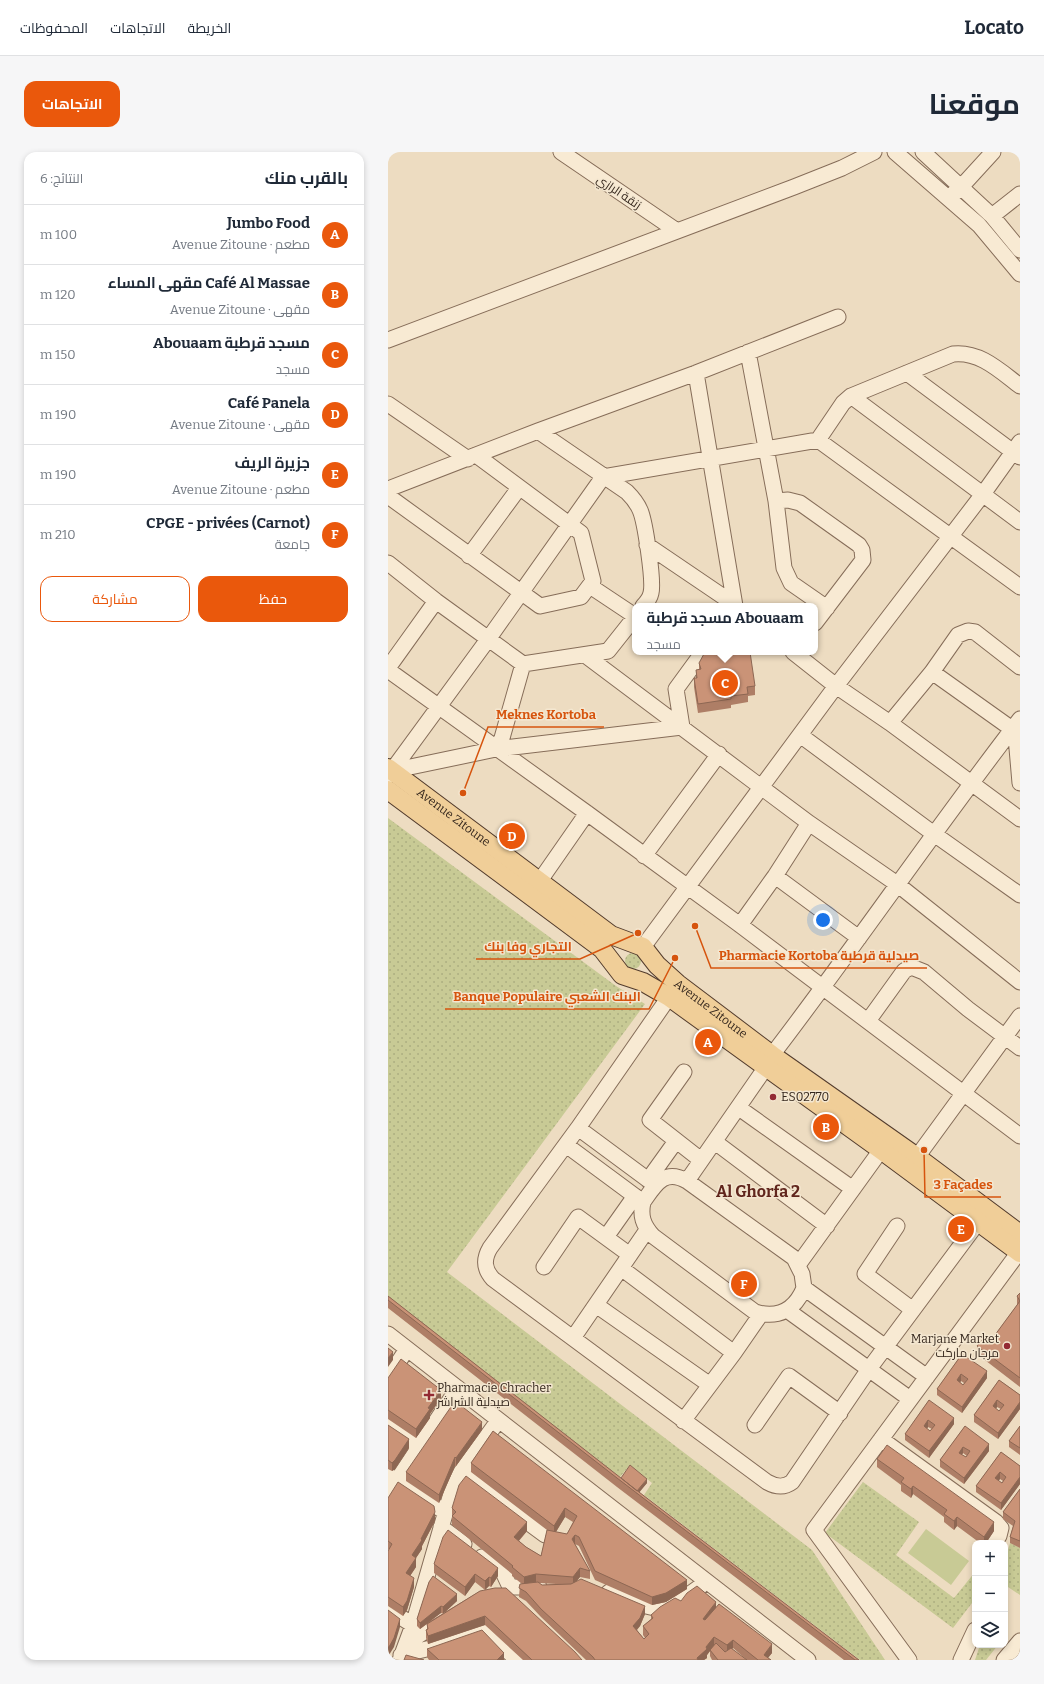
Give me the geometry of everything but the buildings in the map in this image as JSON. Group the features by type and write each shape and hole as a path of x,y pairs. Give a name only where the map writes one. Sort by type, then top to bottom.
{"main road":[{"name":"Avenue Zitoune","path":"389,772 611,935 642,949 656,966 769,1061 881,1150 979,1221 1020,1253"},
{"name":"Avenue Zitoune","path":"388,790 602,949 625,974 643,982 669,997 917,1157 1020,1234"},
{"path":"626,945 642,949 649,967 646,972 638,978 625,974 615,958 617,953 626,945"}],"street":[{"name":"زنقة الرازي","path":"562,152 677,232"},
{"path":"388,340 677,232 842,168 874,152"},
{"path":"896,152 979,225 1020,274"},
{"path":"923,152 992,216 1020,250"},
{"path":"948,198 962,188 993,152"},
{"path":"992,216 1020,194"},
{"path":"388,489 538,431 696,373 838,317"},
{"path":"748,352 776,501 783,561 787,575 791,583 797,588 827,608"},
{"path":"389,772 489,638 603,477 710,458 767,450 818,440 843,403 850,396 942,358 963,353 973,355 988,362 1020,386"},
{"path":"696,373 735,603"},
{"path":"642,949 836,686 950,535 1018,450 907,373"},
{"path":"850,396 1020,522"},
{"path":"388,404 519,488 581,533 593,581 581,597 540,606 388,496"},
{"path":"538,431 627,492 634,500 640,511 647,545 652,591 645,603"},
{"path":"818,440 1020,587"},
{"path":"469,556 519,488"},
{"path":"776,501 788,500 800,503 859,545 862,550 863,560 818,619"},
{"path":"647,545 732,603"},
{"path":"388,564 436,601 524,664 608,651 632,620"},
{"path":"590,586 632,614"},
{"path":"436,601 388,669 824,987 1020,1136"},
{"path":"890,722 932,672 958,635 968,630 975,632 1020,666"},
{"path":"585,655 720,754 809,823 897,884 1020,982"},
{"path":"682,726 676,689 695,655"},
{"path":"797,655 836,686 890,722 1020,819"},
{"path":"496,749 502,738 524,664"},
{"path":"932,672 1016,724"},
{"path":"1016,724 1020,783"},
{"path":"687,1181 739,1108 769,1061 824,987 897,884 1016,724"},
{"path":"389,772 496,749 682,726"},
{"path":"800,735 934,834 1020,895"},
{"path":"644,856 720,754"},
{"path":"538,882 587,813"},
{"path":"740,925 775,876 809,823"},
{"path":"775,876 859,938"},
{"path":"868,1021 904,971 909,968 914,968 924,972 968,1009 1020,1048"},
{"path":"669,997 566,1145 490,1248 485,1261 488,1274 493,1280 767,1482 780,1487 792,1482 869,1369 979,1221"},
{"path":"917,1157 1020,1016"},
{"path":"684,1072 650,1120 701,1160"},
{"path":"739,1108 853,1189"},
{"path":"578,1128 652,1182"},
{"path":"606,1237 652,1182 676,1141"},
{"path":"715,1142 827,1226"},
{"path":"566,1145 639,1199 641,1216 647,1230 653,1236 755,1312 770,1314 787,1310 795,1305 804,1288 804,1282 798,1265 791,1256 687,1181 673,1176 652,1182"},
{"path":"798,1265 881,1150"},
{"path":"544,1267 578,1217 630,1255"},
{"path":"897,1226 866,1274 913,1310"},
{"path":"573,1338 647,1230"},
{"path":"909,1660 814,1530 1020,1253"},
{"path":"622,1268 734,1353"},
{"path":"804,1288 927,1377"},
{"path":"596,1305 710,1385"},
{"path":"787,1310 910,1399"},
{"path":"683,1421 761,1314"},
{"path":"388,1334 498,1421 808,1660"},
{"path":"388,1378 407,1349"},
{"path":"754,1425 789,1376 840,1413"},
{"path":"388,1494 392,1478 419,1446 458,1388"},
{"path":"402,1653 413,1625 452,1490 461,1472 498,1421"},
{"path":"388,1425 419,1446"},
{"path":"881,1439 996,1522 1001,1528 996,1540"},
{"path":"461,1472 545,1534"},
{"path":"392,1478 445,1512"},
{"path":"441,1527 502,1572 517,1601"},
{"path":"595,1588 659,1608 684,1598 707,1582"},
{"path":"495,1590 510,1587 552,1588"},
{"path":"388,1609 413,1625"},
{"path":"402,1653 456,1610"},
{"path":"402,1653 456,1642 487,1631 517,1660"},
{"path":"962,1660 972,1637"},
{"path":"1004,1660 1020,1641"},
{"path":"402,1653 422,1660"}],"green space":[{"path":"388,818 616,986 645,1004 447,1272 812,1550 885,1660 860,1660 644,1495 652,1483 630,1465 620,1477 388,1300"},
{"path":"630,953 636,953 641,958 639,967 636,969 630,969 625,964 625,958"},
{"path":"863,1482 919,1522 896,1555 954,1598 972,1576 972,1603 953,1628 825,1533"},
{"path":"926,1529 969,1561 951,1585 908,1553"},
{"path":"1010,1543 1020,1548 1020,1595 1008,1587 1008,1550"},
{"path":"979,1648 996,1648 986,1660 975,1660"}],"place":[{"name":"مسجد قرطبة Abouaam","path":"725,683"},
{"name":"Meknes Kortoba","path":"463,793"},
{"name":"Café Panela","path":"512,836"},
{"name":"Pharmacie Kortoba صيدلية قرطبة","path":"695,926"},
{"name":"التجاري وفا بنك","path":"638,933"},
{"name":"Banque Populaire البنك الشعبي","path":"675,958"},
{"name":"Jumbo Food","path":"708,1042"},
{"name":"ES02770","path":"773,1097"},
{"name":"Café Al Massae مقهى المساء","path":"826,1127"},
{"name":"3 Façades","path":"924,1150"},
{"name":"جزيرة الريف","path":"961,1229"},
{"name":"CPGE - privées (Carnot)","path":"744,1284"},
{"name":"Marjane Market مرجان ماركت","path":"1007,1346"},
{"name":"Pharmacie Chracher صيدلية الشراشر","path":"429,1395"}],"district":[{"name":"Al Ghorfa 2","path":"758,1191"}]}
